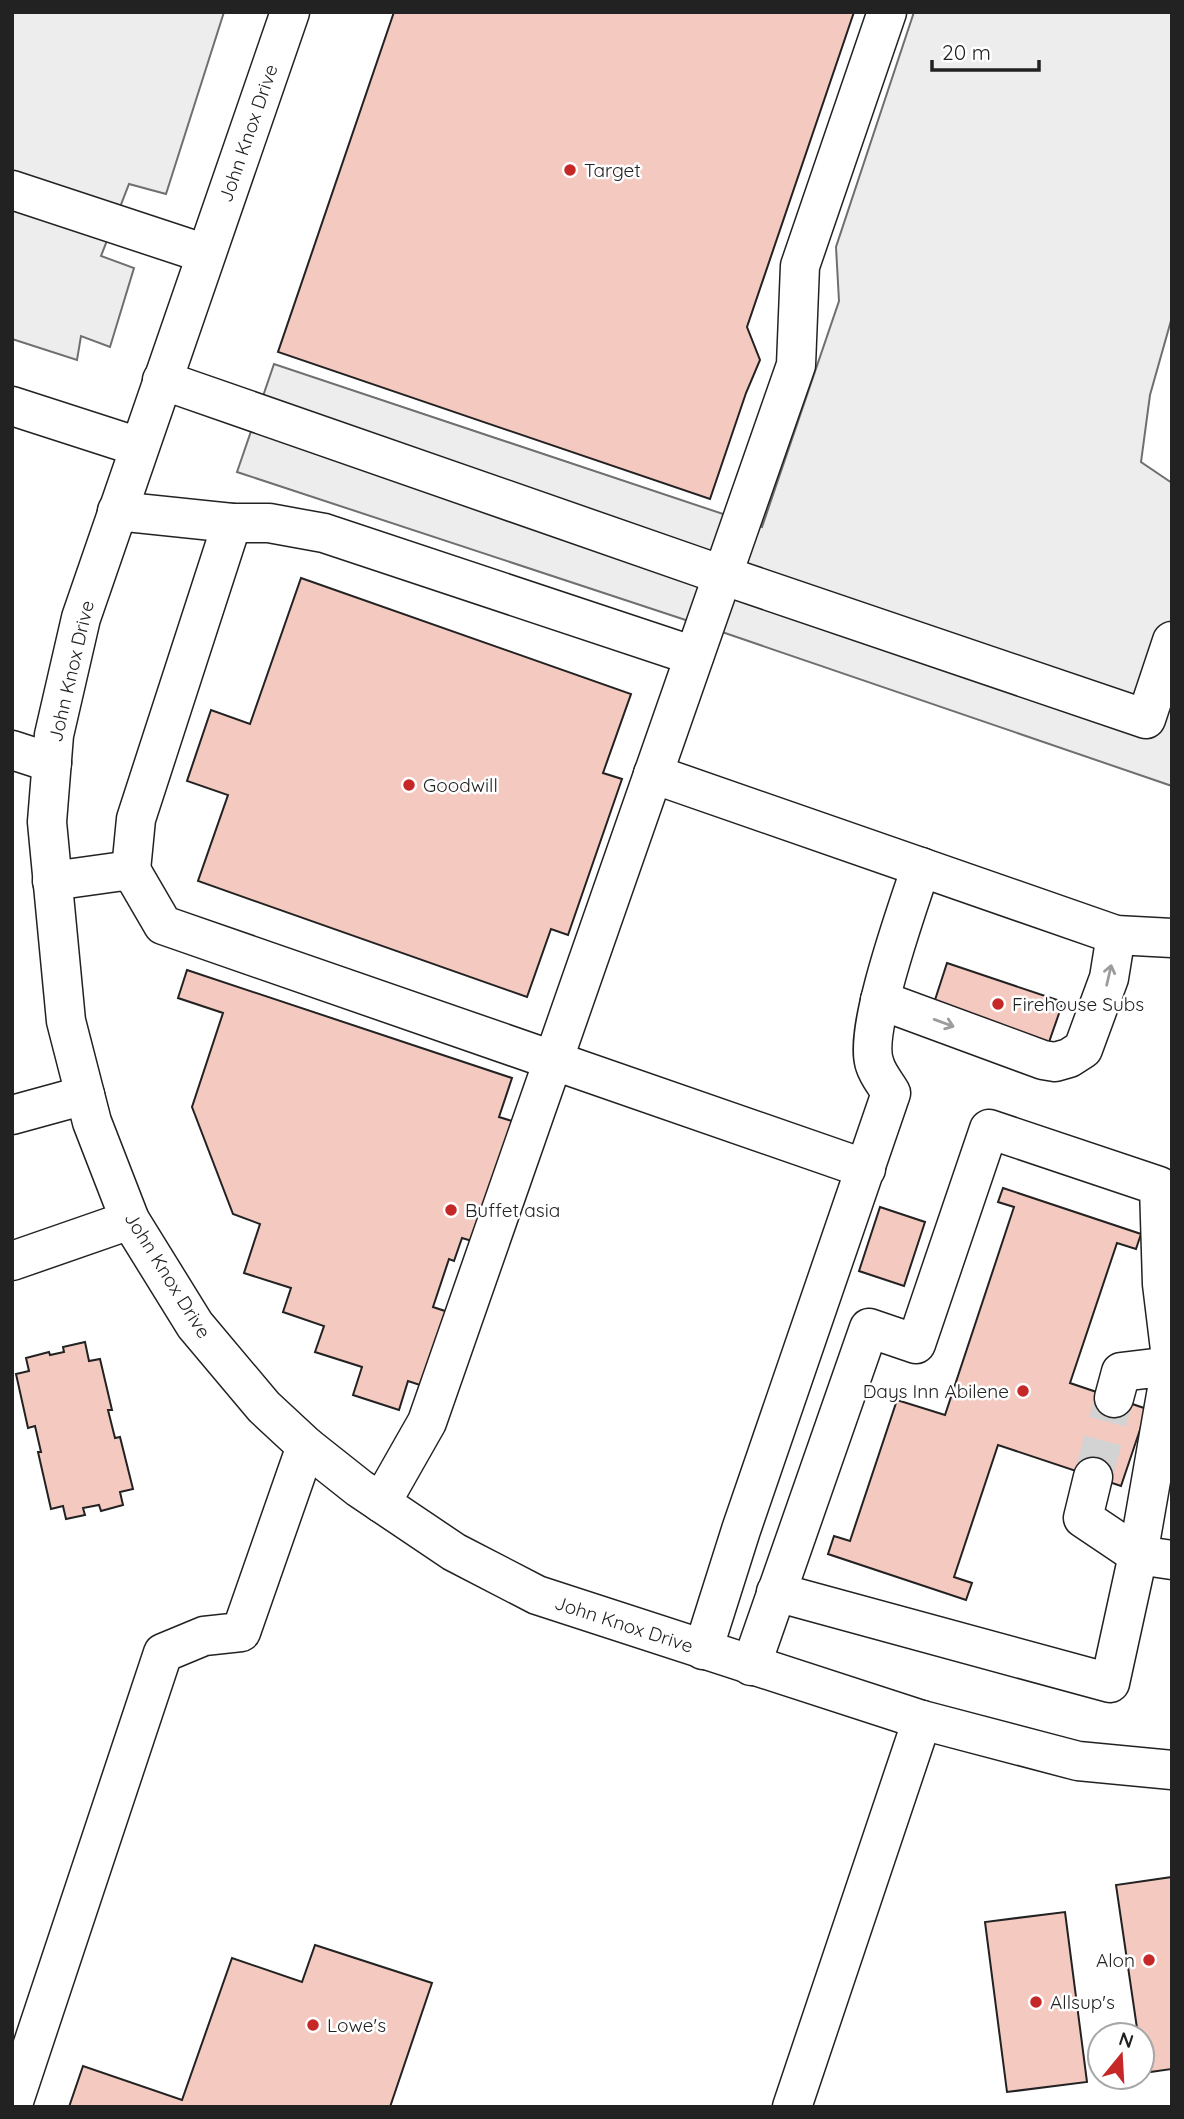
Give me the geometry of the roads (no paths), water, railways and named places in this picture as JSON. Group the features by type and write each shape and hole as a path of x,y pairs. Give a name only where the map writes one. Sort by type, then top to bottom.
{"street":[{"name":"John Knox Drive","path":"290,12 81,618 54,734 47,822 66,1021 92,1122 130,1220 195,1325 264,1407 306,1446 359,1488 454,1552 537,1595 922,1720 1078,1761 1172,1770"},
{"path":"381,1503 427,1422 796,365 800,266 887,12"},
{"path":"12,190 206,254"},
{"path":"162,380 1146,719 1172,640"},
{"path":"14,412 139,447"},
{"path":"117,511 232,523 269,523 324,533 694,656"},
{"path":"232,523 136,819 131,870 163,925 866,1169"},
{"path":"12,750 52,763"},
{"path":"653,774 1116,935 1172,938"},
{"path":"703,1650 741,1530 891,1093 873,1063 875,1034 880,1000 921,867"},
{"path":"52,881 131,870"},
{"path":"880,1000 1043,1060 1055,1062 1069,1058 1083,1049 1109,978 1116,935"},
{"path":"12,1115 85,1095"},
{"path":"751,1665 776,1592 869,1328 916,1344 989,1129 1158,1186 1162,1284 1171,1366 1155,1557 1110,1683 776,1592"},
{"path":"12,1261 130,1220"},
{"path":"1114,1398 1121,1372 1171,1366"},
{"path":"12,2107 163,1653 204,1636 241,1632 306,1446"},
{"path":"1093,1477 1083,1518 1155,1557"},
{"path":"792,2107 922,1720"}],"tunnel":[{"path":"1093,1477 1114,1398"}],"place":[{"name":"Target","path":"570,170"},
{"name":"Goodwill","path":"409,785"},
{"name":"Firehouse Subs","path":"998,1004"},
{"name":"Buffet asia","path":"451,1210"},
{"name":"Days Inn Abilene","path":"1023,1391"},
{"name":"Alon","path":"1149,1960"},
{"name":"Allsup's","path":"1036,2002"},
{"name":"Lowe's","path":"313,2025"}]}
